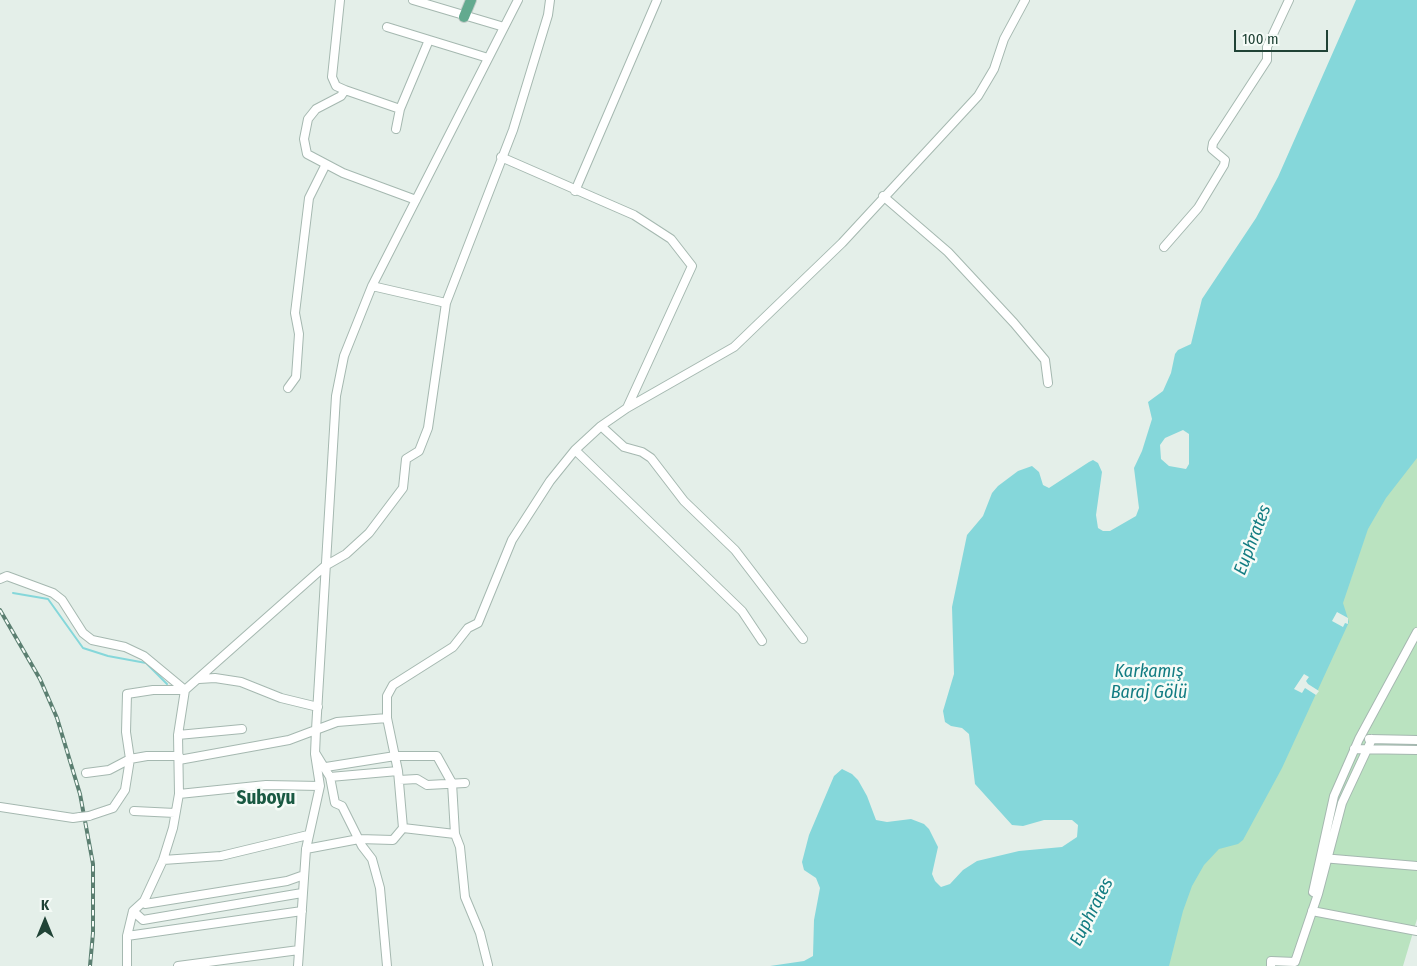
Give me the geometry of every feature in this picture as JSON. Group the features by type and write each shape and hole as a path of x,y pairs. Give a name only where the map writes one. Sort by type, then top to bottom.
{"main road":[{"path":"464,16 471,0"}],"street":[{"path":"340,0 332,77 336,86 400,109"},
{"path":"414,0 504,27"},
{"path":"298,966 306,848 320,786 316,754 316,730 325,566 339,381 351,334 372,286 518,0"},
{"path":"0,807 73,818 113,808 125,790 130,759 126,732 127,694 153,690 185,690 325,566 346,554 369,533 403,488 406,459 419,451 428,428 446,303 513,130 548,15 550,0"},
{"path":"575,191 657,0"},
{"path":"306,848 359,839 393,840 403,828 398,770 388,718 386,696 393,685 453,647 468,628 478,623 512,540 550,481 575,450 601,426 627,408 734,347 842,243 883,196 978,96 994,69 1004,39 1025,0"},
{"path":"1164,247 1198,208 1224,165 1225,160 1212,149 1213,143 1267,60 1267,47 1289,0"},
{"path":"387,27 488,58"},
{"path":"396,129 400,109 429,40"},
{"path":"345,90 341,96 316,109 308,119 304,139 307,154 343,173 416,200"},
{"path":"501,158 634,215 671,239 692,266 627,408"},
{"path":"288,388 296,377 299,334 295,313 309,198 326,164"},
{"path":"883,196 948,252 1014,323 1045,360 1048,383"},
{"path":"372,286 446,303"},
{"path":"601,426 624,447 642,452 651,458 684,502 735,550 804,639"},
{"path":"575,450 742,611 762,641"},
{"path":"0,580 7,576 53,593 62,600 83,633 92,640 125,647 144,656 185,690"},
{"path":"1271,966 1271,961 1295,962 1318,894 1334,796 1359,739 1417,632"},
{"path":"198,679 215,678 241,682 282,698 318,707"},
{"path":"127,966 127,936 133,911 144,901 163,860 173,828 179,794 178,735 185,690"},
{"path":"86,773 109,770 130,759 148,756 179,758 289,740 337,722 388,718"},
{"path":"178,735 242,729"},
{"path":"1359,739 1417,740"},
{"path":"1323,858 1342,803 1372,739"},
{"path":"1354,749 1417,750"},
{"path":"316,754 326,767 330,777 335,803 342,806 372,859 377,875 387,966"},
{"path":"326,767 395,756 437,756 452,783 455,834 460,847 465,897 480,933 488,966"},
{"path":"330,777 398,770"},
{"path":"399,780 417,779 427,785 465,784"},
{"path":"179,794 266,785 320,786"},
{"path":"134,811 175,813"},
{"path":"403,828 455,834"},
{"path":"163,860 221,856 308,835"},
{"path":"1323,858 1417,866"},
{"path":"144,901 145,904 287,881 304,875"},
{"path":"133,911 143,920 302,893"},
{"path":"127,936 302,911"},
{"path":"1312,911 1417,931"},
{"path":"178,966 299,950"}],"green space":[{"path":"1417,429 1417,919 1403,966 1147,966 1246,772 1351,578 1361,517"}],"water":[{"name":"Karkamış Baraj Gölü","path":"1356,0 1417,0 1417,458 1386,498 1368,529 1343,603 1349,622 1282,768 1243,840 1238,844 1219,849 1204,865 1192,886 1183,911 1169,966 770,966 804,961 813,956 814,920 820,888 816,878 804,870 802,862 809,835 834,776 842,769 852,774 858,780 867,796 876,820 887,822 911,819 924,824 929,829 938,847 932,874 935,881 941,887 950,884 963,870 977,861 1019,851 1062,847 1077,837 1078,825 1072,820 1044,820 1023,826 1012,825 975,784 969,734 962,728 951,726 945,722 943,711 954,674 952,607 967,535 983,516 992,493 998,486 1018,471 1032,466 1039,472 1043,485 1049,488 1093,460 1098,463 1102,472 1096,515 1098,528 1103,531 1110,531 1136,516 1139,508 1134,468 1142,451 1152,419 1148,402 1163,391 1171,373 1175,354 1178,350 1191,344 1202,299 1256,218 1278,177","holes":["1183,430 1189,434 1189,464 1186,469 1169,466 1161,459 1160,445 1165,438"]}],"pier":[{"path":"1337,612 1348,618 1348,624 1345,623 1343,627 1332,621"},
{"path":"1304,674 1309,677 1306,681 1308,684 1319,691 1316,695 1305,688 1302,693 1294,689"}],"waterway":[{"path":"13,593 48,599 83,648 108,656 146,663 167,684"}],"railway":[{"path":"0,610 40,679 57,718 80,794 93,864 93,933 90,966"}],"district":[{"name":"Suboyu","path":"266,799"}],"water label":[{"name":"Euphrates","path":"1253,540"},
{"name":"Euphrates","path":"1092,912"}]}
